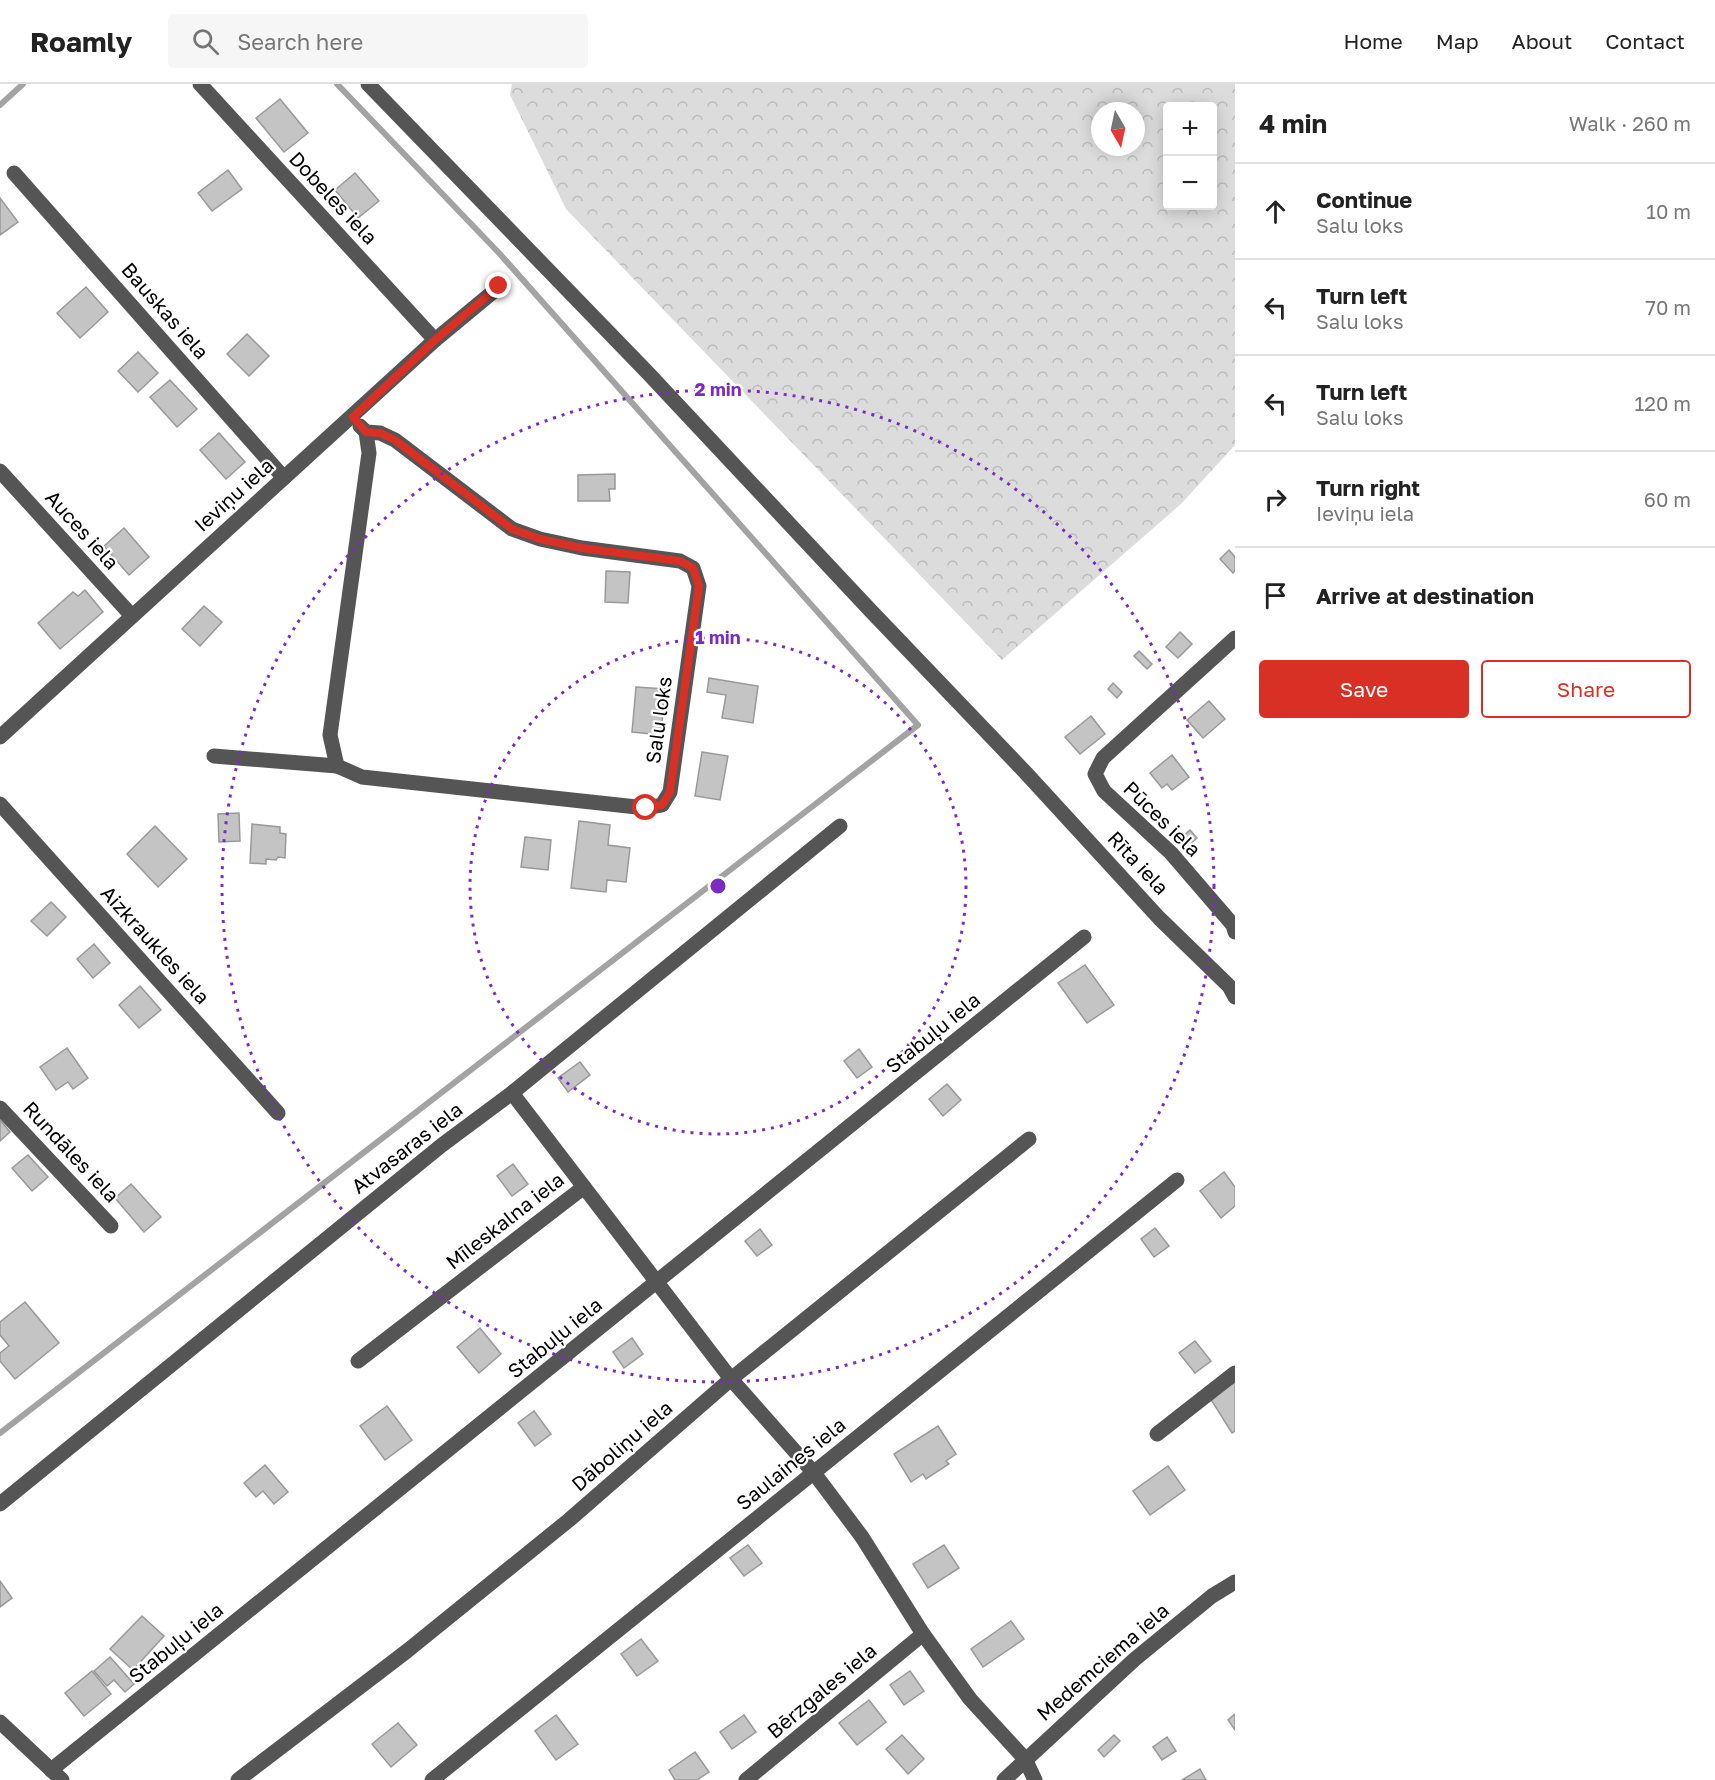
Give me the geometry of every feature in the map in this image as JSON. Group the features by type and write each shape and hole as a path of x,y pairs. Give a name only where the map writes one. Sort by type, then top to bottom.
{"street":[{"name":"Dobeles iela","path":"200,84 435,340"},
{"name":"Rīta iela","path":"368,84 647,372 1159,918 1233,988"},
{"name":"Bauskas iela","path":"14,172 284,478"},
{"name":"Ieviņu iela","path":"0,737 435,340 499,286"},
{"path":"337,766 330,735 369,453 366,432 353,417"},
{"name":"Salu loks","path":"214,756 337,766 363,777 646,808 662,805 670,792 699,586 693,568 680,561 582,548 540,539 512,529 395,440 380,433 366,432"},
{"name":"Auces iela","path":"0,471 132,616"},
{"name":"Pūces iela","path":"1235,638 1102,758 1095,774 1104,791 1171,854 1233,925 1235,932"},
{"name":"Aizkraukles iela","path":"0,804 278,1113"},
{"name":"Atvasaras iela","path":"0,1504 433,1152 512,1093 840,826"},
{"name":"Stabuļu iela","path":"58,1777 657,1282 1084,937"},
{"name":"Mīleskalna iela","path":"358,1361 584,1187 512,1093"},
{"name":"Rundāles iela","path":"0,1108 111,1226"},
{"name":"Dāboliņu iela","path":"238,1780 407,1651 560,1527 731,1379 1029,1139"},
{"name":"Saulaines iela","path":"432,1780 1177,1180"},
{"path":"584,1187 731,1379 814,1473 862,1537 923,1634 970,1699 1025,1759 1035,1780"},
{"path":"1157,1434 1235,1373"},
{"name":"Medemciema iela","path":"1004,1780 1135,1659 1212,1596 1235,1582"},
{"name":"Bērzgales iela","path":"746,1780 923,1634"},
{"path":"0,1722 58,1777"}],"green space":[{"path":"512,84 1235,84 1235,445 1181,504 1002,660 566,209 510,95"}],"building":[{"path":"280,99 308,133 284,152 256,118"},
{"path":"228,170 242,189 212,211 198,193"},
{"path":"355,173 379,201 358,218 335,190"},
{"path":"0,198 18,222 0,235"},
{"path":"86,287 108,312 80,338 57,313"},
{"path":"247,334 269,356 249,376 227,354"},
{"path":"138,352 158,373 138,392 118,371"},
{"path":"170,380 197,409 177,427 150,397"},
{"path":"219,433 245,462 226,479 200,450"},
{"path":"615,474 615,489 609,489 610,501 578,501 578,475"},
{"path":"124,528 149,557 129,575 104,546"},
{"path":"1229,550 1235,557 1233,573 1220,559"},
{"path":"606,571 630,572 628,603 605,602"},
{"path":"85,590 103,612 60,649 38,623 73,592 78,596"},
{"path":"204,606 222,622 200,646 182,629"},
{"path":"1180,632 1192,644 1178,658 1166,647"},
{"path":"1139,651 1152,664 1147,669 1134,656"},
{"path":"709,678 758,686 753,723 722,718 726,695 707,692"},
{"path":"1113,683 1122,692 1117,698 1108,689"},
{"path":"636,687 665,689 661,735 632,732"},
{"path":"1209,701 1225,719 1203,738 1187,720"},
{"path":"1091,716 1105,734 1080,754 1065,737"},
{"path":"702,752 728,756 720,800 695,796"},
{"path":"1172,755 1189,777 1172,790 1167,784 1162,788 1150,773"},
{"path":"239,813 240,841 219,842 218,814"},
{"path":"579,821 610,825 608,845 630,848 626,882 607,880 606,892 571,888"},
{"path":"252,824 280,827 280,833 286,834 285,858 266,859 266,864 250,863"},
{"path":"155,826 187,859 158,887 127,854"},
{"path":"1190,830 1197,838 1189,845 1182,837"},
{"path":"525,837 551,840 548,870 521,867"},
{"path":"51,902 66,917 47,936 31,921"},
{"path":"94,944 110,963 93,978 77,959"},
{"path":"1085,965 1114,1005 1087,1023 1058,983"},
{"path":"140,986 161,1010 139,1028 119,1005"},
{"path":"67,1048 88,1078 73,1089 68,1082 56,1090 40,1067"},
{"path":"859,1049 872,1067 857,1078 844,1061"},
{"path":"580,1062 590,1075 568,1092 558,1078"},
{"path":"947,1084 961,1100 943,1116 929,1099"},
{"path":"0,1120 10,1132 0,1141"},
{"path":"28,1155 48,1177 32,1191 12,1168"},
{"path":"513,1164 528,1184 512,1196 497,1176"},
{"path":"1224,1172 1235,1187 1235,1206 1221,1218 1200,1191"},
{"path":"131,1184 161,1217 144,1232 115,1198"},
{"path":"1155,1228 1169,1246 1154,1257 1141,1239"},
{"path":"760,1229 772,1245 757,1256 745,1241"},
{"path":"25,1302 59,1343 15,1379 0,1361 0,1353 9,1346 0,1335 0,1322"},
{"path":"480,1328 501,1354 479,1373 457,1347"},
{"path":"632,1338 643,1354 624,1368 613,1352"},
{"path":"1195,1341 1211,1361 1195,1373 1179,1353"},
{"path":"1235,1382 1235,1431 1232,1433 1210,1398"},
{"path":"387,1406 412,1440 385,1460 360,1426"},
{"path":"534,1411 551,1434 535,1446 518,1423"},
{"path":"938,1426 956,1454 946,1461 949,1464 926,1479 923,1474 911,1482 894,1454"},
{"path":"265,1465 288,1492 274,1504 263,1491 256,1497 244,1483"},
{"path":"1168,1466 1185,1490 1150,1515 1133,1491"},
{"path":"748,1545 762,1563 744,1576 730,1558"},
{"path":"944,1545 959,1568 928,1588 913,1564"},
{"path":"0,1581 12,1598 0,1607"},
{"path":"142,1616 164,1636 133,1670 110,1649"},
{"path":"1011,1621 1024,1639 983,1667 971,1649"},
{"path":"641,1639 658,1661 637,1676 621,1654"},
{"path":"110,1657 134,1684 125,1692 114,1680 107,1686 94,1671"},
{"path":"92,1671 111,1694 84,1716 65,1693"},
{"path":"910,1671 924,1691 904,1705 890,1685"},
{"path":"869,1700 886,1722 857,1745 839,1723"},
{"path":"1235,1714 1235,1730 1228,1720"},
{"path":"556,1715 578,1744 556,1760 535,1731"},
{"path":"744,1715 756,1732 732,1749 720,1732"},
{"path":"398,1723 417,1745 391,1767 372,1744"},
{"path":"902,1735 924,1759 908,1774 886,1749"},
{"path":"1114,1735 1120,1741 1104,1757 1098,1750"},
{"path":"1167,1737 1176,1751 1162,1760 1153,1747"},
{"path":"695,1752 709,1772 697,1780 675,1780 669,1770"},
{"path":"1200,1769 1206,1780 1182,1780"}],"waterway":[{"path":"0,105 23,84"},
{"path":"0,1433 918,725 499,253 337,84"}],"route":[{"path":"499,286 435,340 353,417 366,432 380,433 395,440 512,529 540,539 582,548 680,561 693,568 699,586 670,792 662,805 646,808"}]}
